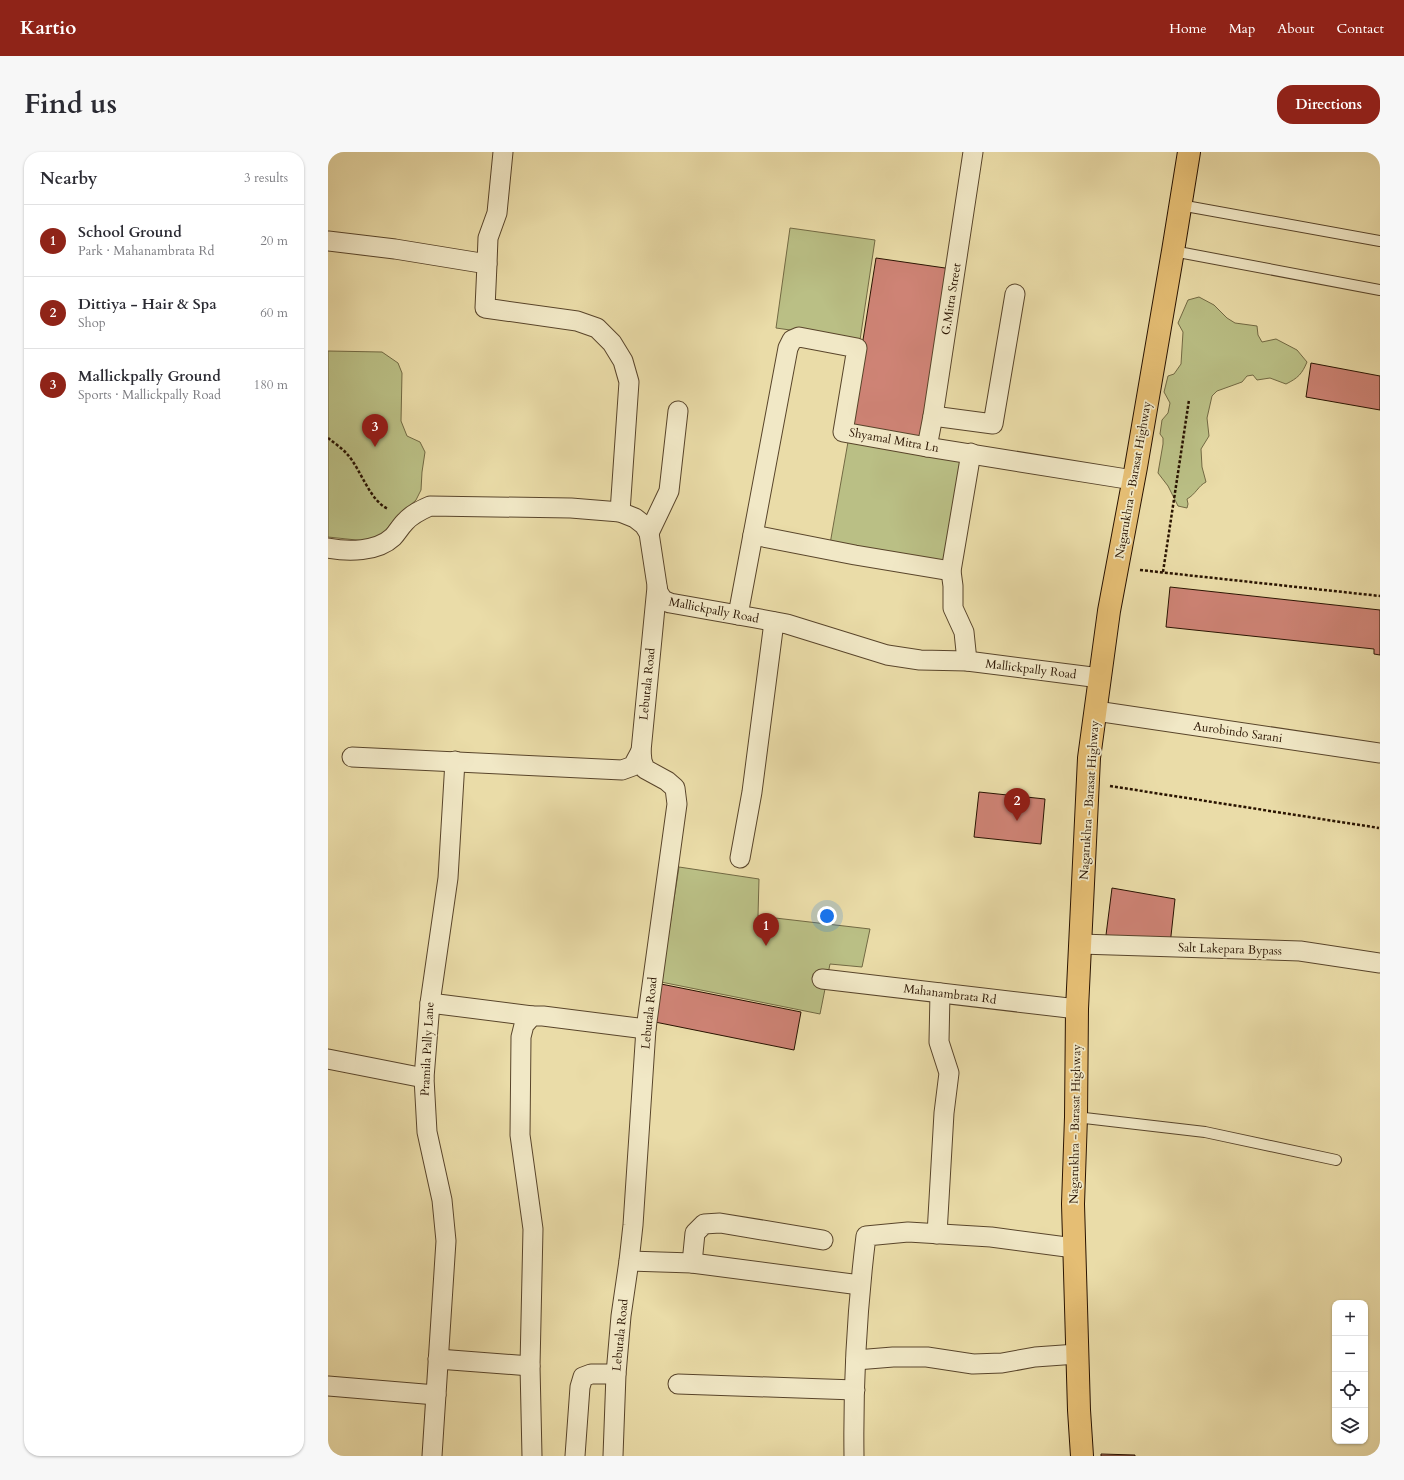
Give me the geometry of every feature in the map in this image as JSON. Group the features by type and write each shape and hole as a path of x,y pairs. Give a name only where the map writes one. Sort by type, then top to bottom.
{"main road":[{"name":"Nagarukhra - Barasat Highway","path":"1082,1456 1072,1204 1076,1117 1077,1009 1088,782 1109,611 1173,251 1188,152"}],"street":[{"path":"503,152 497,214 488,238 485,308 577,321 597,328 612,343 623,361 629,382 620,512"},
{"name":"G.Mitra Street","path":"927,447 974,152"},
{"path":"328,241 395,249 487,264"},
{"path":"933,416 993,424 1015,294"},
{"name":"Shyamal Mitra Ln","path":"738,614 788,348 792,340 799,337 857,348 843,432 1133,480"},
{"path":"649,533 669,491 678,411"},
{"path":"967,661 964,632 953,608 951,571 971,453"},
{"path":"328,548 339,550 366,548 381,545 393,537 404,522 416,512 430,506 571,508 620,512 640,521 649,533"},
{"name":"Mallickpally Road","path":"649,533 658,592 663,600 670,603 738,614 774,622 887,655 920,660 967,661 1100,678"},
{"path":"753,535 855,555 951,571"},
{"name":"Lebutala Road","path":"613,1456 616,1374 637,1174 646,1029 677,804 675,788 667,781 645,769 641,752 657,587"},
{"path":"740,858 752,792 774,622"},
{"name":"Aurobindo Sarani","path":"1096,711 1380,753"},
{"path":"352,757 622,770 632,766 641,752"},
{"name":"Pramila Pally Lane","path":"432,1456 446,1241 442,1200 427,1132 424,1078 430,1003 448,878 455,761"},
{"name":"Salt Lakepara Bypass","path":"1080,944 1300,951 1380,963"},
{"name":"Mahanambrata Rd","path":"822,979 1077,1009"},
{"path":"937,1234 944,1113 949,1073 939,1042 940,993"},
{"path":"430,1003 646,1029"},
{"path":"532,1016 524,1025 521,1037 520,1128 533,1229 530,1366 532,1456"},
{"path":"328,1059 424,1078"},
{"path":"692,1263 695,1233 704,1224 720,1223 824,1240"},
{"path":"854,1456 856,1360 860,1285 866,1236 908,1232 992,1237 1074,1248"},
{"path":"629,1261 692,1263 860,1285"},
{"path":"856,1360 893,1357 928,1357 973,1364 1002,1363 1035,1357 1077,1354"},
{"path":"438,1359 530,1366"},
{"path":"575,1456 580,1387 584,1377 591,1374 616,1374"},
{"path":"678,1384 855,1390"},
{"path":"328,1386 436,1395"}],"lane":[{"path":"1180,205 1380,241"},
{"path":"1173,251 1380,290"},
{"path":"1076,1117 1205,1132 1336,1160"}],"path":[{"path":"1163,572 1189,400"},
{"path":"328,438 347,454 362,475 374,498 385,508 394,511 416,512"},
{"path":"1117,567 1380,596"},
{"path":"1088,782 1379,828"}],"green space":[{"path":"790,228 875,240 860,340 776,328"},
{"path":"1199,297 1214,305 1227,318 1235,323 1257,326 1258,335 1262,342 1276,339 1297,350 1307,362 1299,375 1294,380 1286,384 1270,378 1257,380 1253,375 1247,376 1242,382 1217,391 1212,396 1207,418 1209,436 1201,449 1202,467 1206,482 1187,499 1187,508 1178,506 1168,486 1158,473 1163,444 1163,438 1160,434 1162,420 1168,413 1170,403 1164,392 1168,376 1174,374 1181,364 1183,332 1178,323 1188,300"},
{"path":"328,351 382,352 398,363 402,373 401,421 407,436 420,442 425,452 421,490 416,500 392,522 382,535 366,541 328,537"},
{"path":"848,442 963,461 946,564 830,544"},
{"path":"679,867 759,879 758,916 870,929 862,967 830,964 820,1014 661,982"}],"building":[{"path":"876,258 952,269 924,441 849,428"},
{"path":"1311,363 1380,376 1380,410 1306,397"},
{"path":"1170,587 1380,610 1380,655 1374,654 1374,649 1166,627"},
{"path":"979,792 1045,799 1041,844 974,837"},
{"path":"1112,888 1175,899 1170,945 1106,935"},
{"path":"661,984 801,1012 794,1050 655,1022"},
{"path":"1101,1454 1135,1455 1135,1456 1101,1456"}],"place":[{"name":"Mallickpally Ground","path":"375,447"},
{"name":"Dittiya - Hair & Spa","path":"1017,821"},
{"name":"School Ground","path":"766,946"}]}
